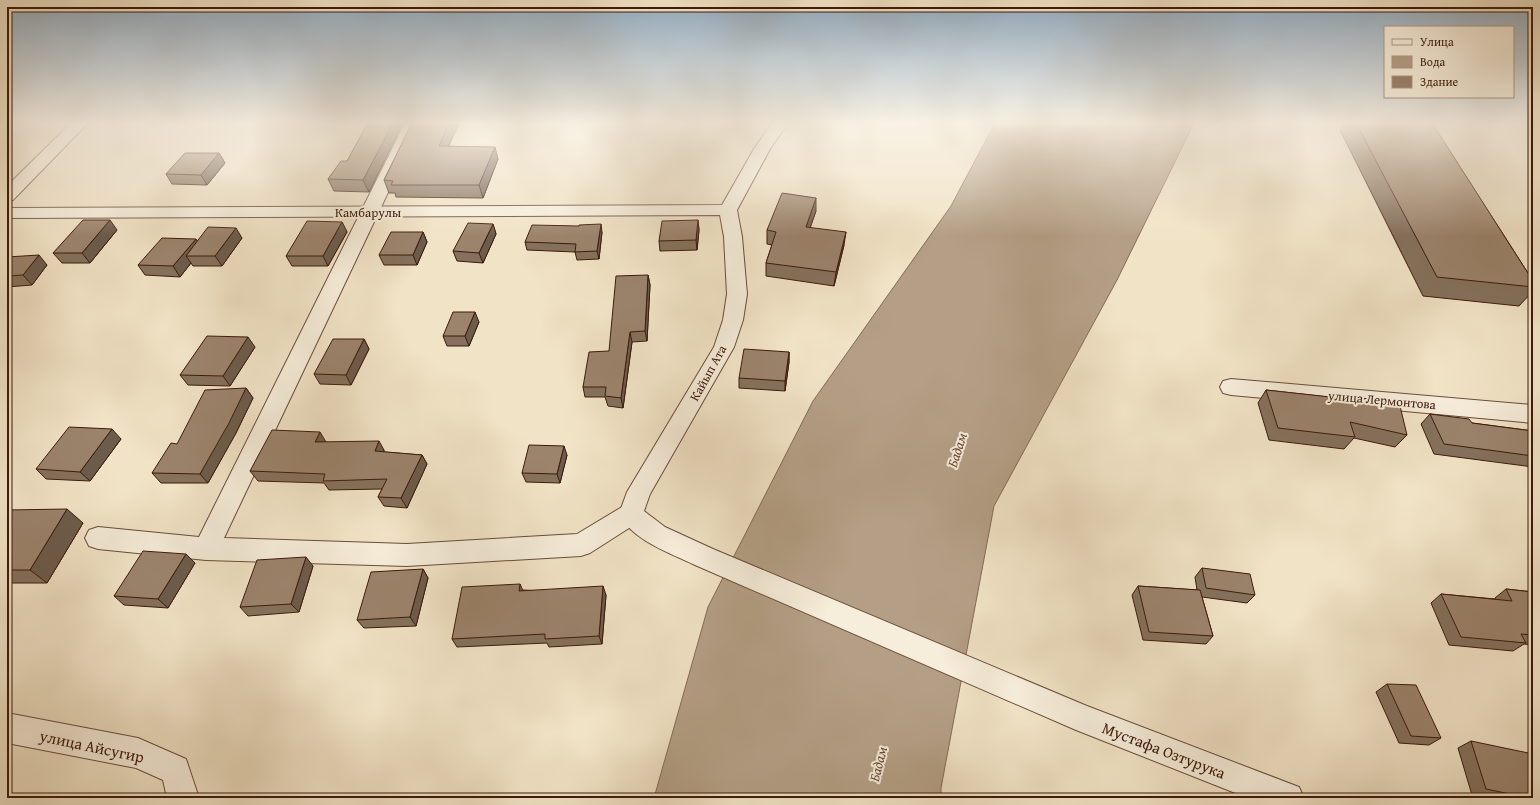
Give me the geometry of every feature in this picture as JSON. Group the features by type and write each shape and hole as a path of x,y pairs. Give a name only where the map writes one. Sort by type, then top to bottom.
{"street":[{"path":"7,196 42,161"},
{"path":"206,549 395,161"},
{"path":"728,210 756,161"},
{"name":"Камбарулы","path":"7,212 728,210"},
{"name":"Кайып Ата","path":"631,514 639,492 724,347 733,320 737,294 733,237 728,210"},
{"name":"улица Лермонтова","path":"1232,387 1533,414"},
{"path":"98,538 206,549 407,555 581,544 631,514"},
{"name":"Мустафа Озтурука","path":"631,514 656,535 704,556 1086,720 1288,798"},
{"name":"улица Айсугир","path":"7,728 138,753 179,784"}],"water":[{"name":"Бадам","path":"975,161 1176,161 1117,280 994,506 941,788 941,798 654,798 708,607 813,401 951,206"}],"building":[{"path":"178,161 213,161 201,175 166,174"},
{"path":"341,161 373,161 363,180 328,179"},
{"path":"394,161 489,161 479,185 391,185 393,181 384,180"},
{"path":"1376,161 1456,161 1533,281 1533,287 1437,277"},
{"path":"782,193 816,198 806,227 846,232 836,272 766,263 776,232 767,230"},
{"path":"83,220 110,220 82,253 53,253"},
{"path":"698,220 696,240 659,241 662,221"},
{"path":"307,221 342,222 323,256 286,256"},
{"path":"468,223 493,224 479,253 453,251"},
{"path":"601,224 597,251 575,252 576,244 525,242 532,225 579,226"},
{"path":"208,227 236,228 215,256 186,256"},
{"path":"391,232 423,232 413,255 379,255"},
{"path":"162,238 196,239 173,266 138,265"},
{"path":"39,255 23,275 7,276 7,257"},
{"path":"648,275 645,331 630,332 621,398 605,396 606,387 583,387 589,352 609,351 616,276"},
{"path":"453,312 475,312 465,336 443,336"},
{"path":"207,336 248,337 223,376 180,375"},
{"path":"333,339 364,339 346,375 314,374"},
{"path":"744,349 789,352 785,381 739,378"},
{"path":"246,388 229,423 200,474 152,473 171,443 177,444 205,390"},
{"path":"1266,390 1358,400 1358,397 1400,406 1407,435 1350,422 1355,437 1278,428"},
{"path":"1430,414 1469,419 1472,423 1533,431 1533,456 1444,444"},
{"path":"69,427 112,429 80,472 36,469"},
{"path":"272,430 320,432 315,442 379,441 375,451 422,455 401,498 378,497 387,479 323,481 325,474 250,471"},
{"path":"529,445 564,446 557,474 522,473"},
{"path":"67,509 30,570 7,570 7,510"},
{"path":"143,551 186,554 158,599 114,596"},
{"path":"306,557 291,604 240,607 257,560"},
{"path":"1202,568 1250,574 1255,595 1206,588"},
{"path":"423,569 410,617 357,620 371,572"},
{"path":"520,584 519,591 603,586 599,636 545,639 545,634 452,639 462,587"},
{"path":"1138,586 1200,590 1213,636 1149,632"},
{"path":"1506,589 1533,592 1533,635 1521,634 1526,643 1461,637 1441,594 1512,601"},
{"path":"1387,684 1416,685 1441,738 1411,736"},
{"path":"1471,741 1533,754 1533,798 1486,789"}]}
